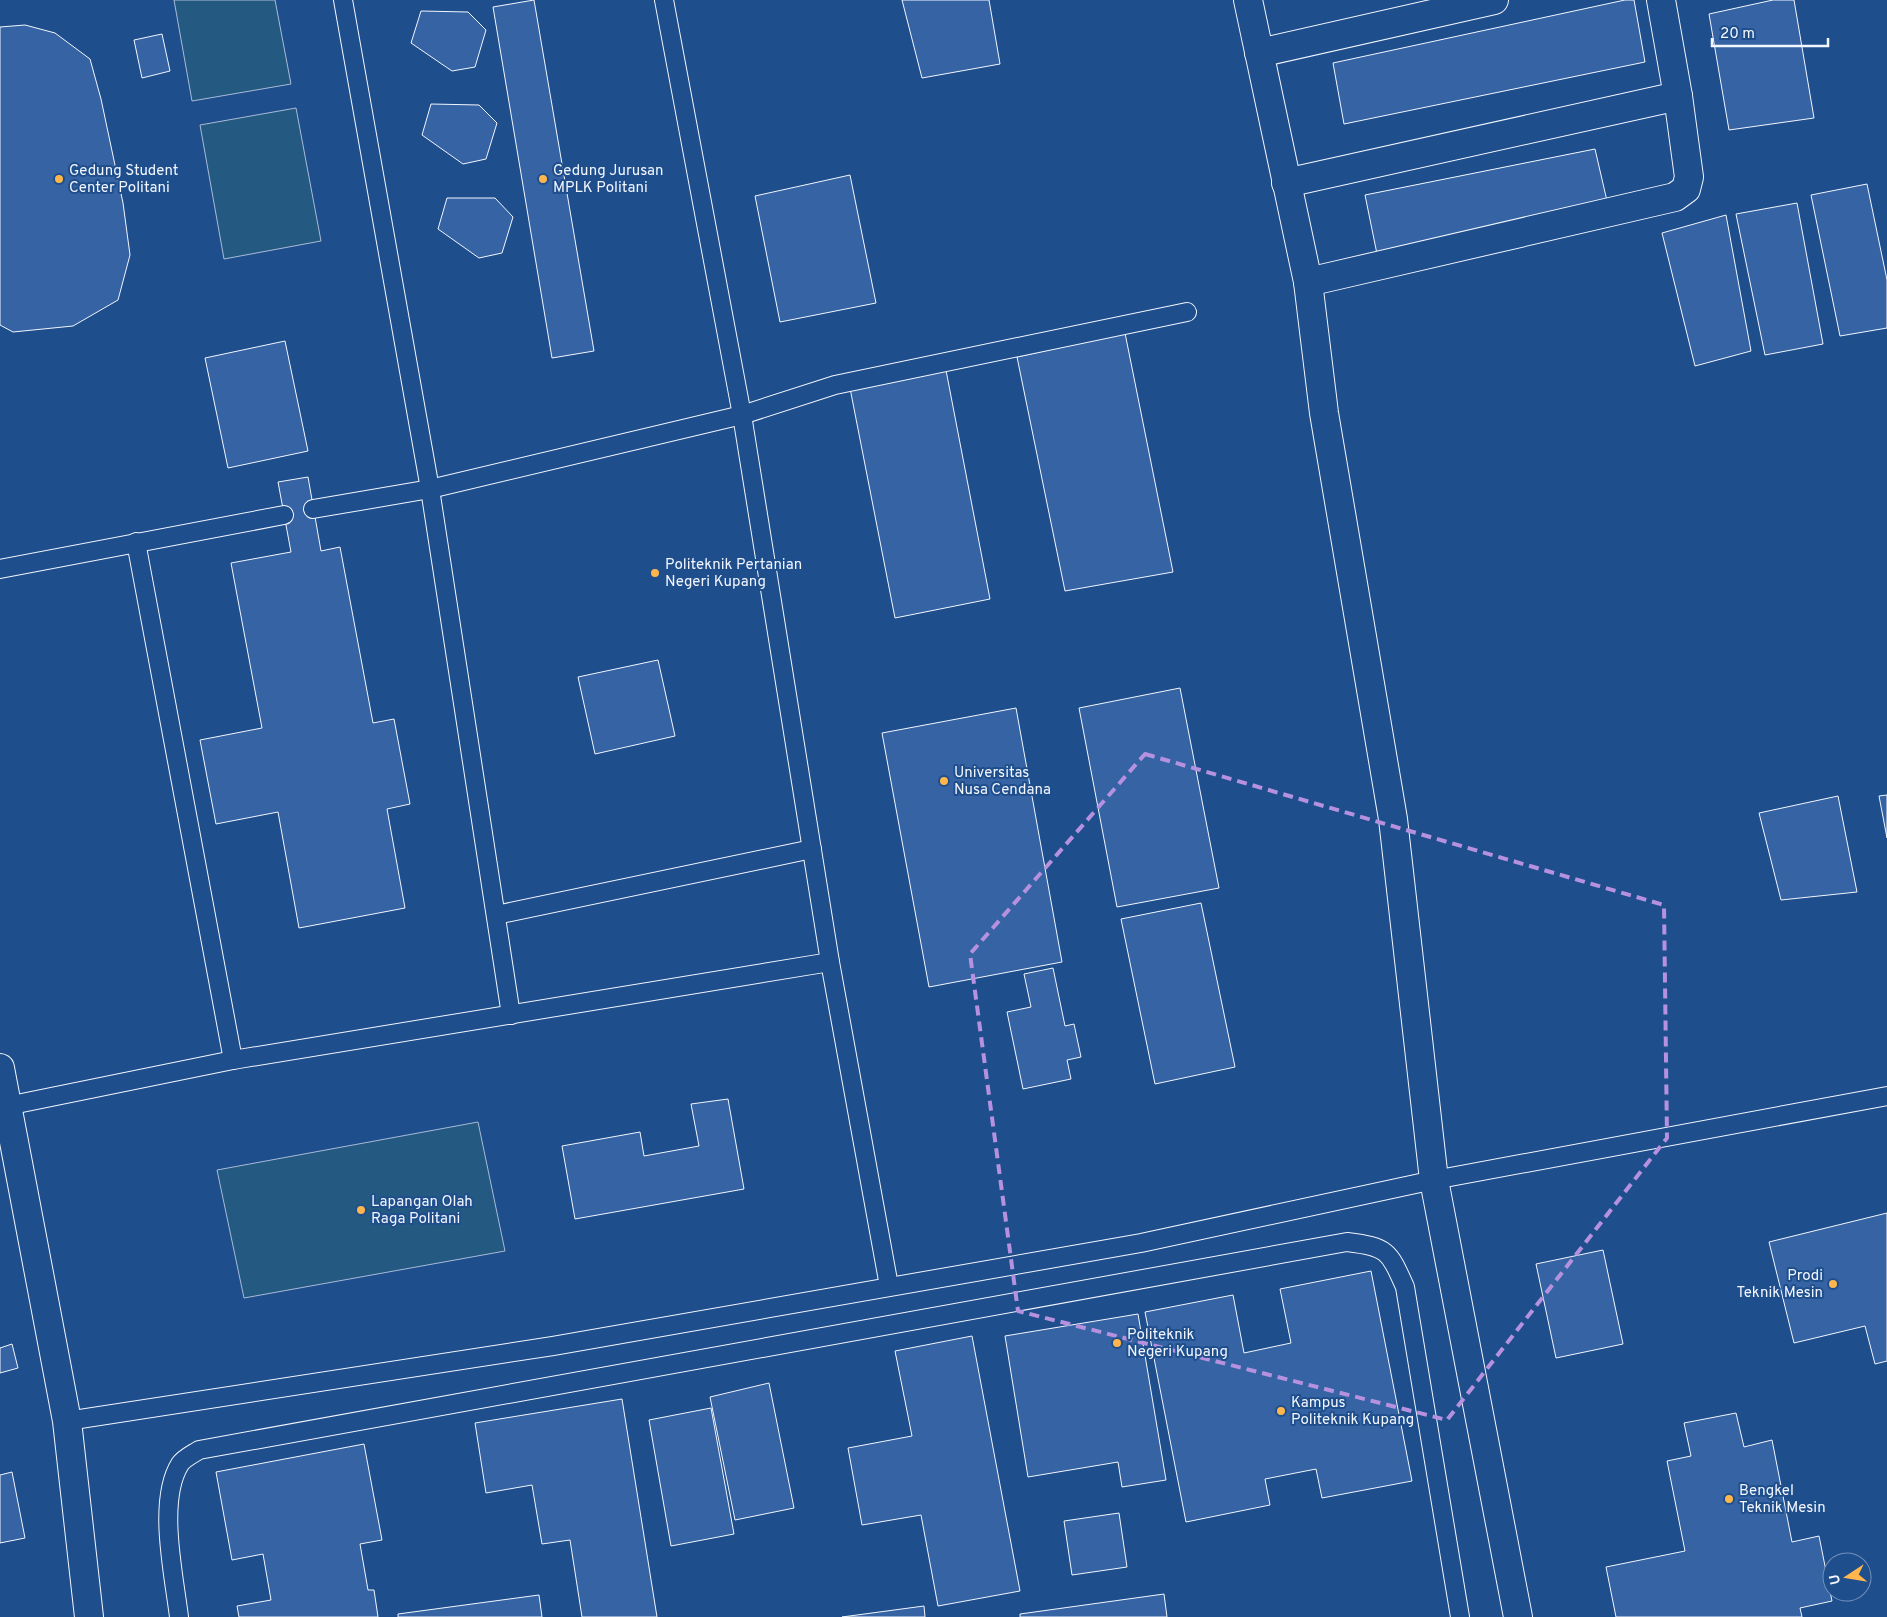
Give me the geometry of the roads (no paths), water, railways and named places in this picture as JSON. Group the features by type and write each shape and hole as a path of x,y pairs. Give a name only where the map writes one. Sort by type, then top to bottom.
{"street":[{"path":"1248,0 1308,282 1324,413 1393,819 1434,1180 1518,1617"},
{"path":"1258,53 1494,0"},
{"path":"1308,282 1675,198 1686,188 1689,177 1678,96 1661,0"},
{"path":"1286,183 1678,96"},
{"path":"0,1068 67,1422 89,1617"}],"lane":[{"path":"343,0 430,489 511,1014"},
{"path":"664,0 742,415 830,962 890,1286"},
{"path":"313,509 430,489 742,415 835,385 1187,312"},
{"path":"0,569 284,515"},
{"path":"136,542 233,1060"},
{"path":"496,915 812,849"},
{"path":"8,1106 233,1060 830,962"},
{"path":"67,1422 553,1346 1141,1243 1434,1180 1887,1096"},
{"path":"179,1617 168,1515 170,1487 181,1462 199,1450 1348,1242 1375,1245 1392,1256 1405,1287 1460,1617"}],"place":[{"name":"Gedung Student Center Politani","path":"59,179"},
{"name":"Gedung Jurusan MPLK Politani","path":"543,179"},
{"name":"Politeknik Pertanian Negeri Kupang","path":"655,573"},
{"name":"Universitas Nusa Cendana","path":"944,781"},
{"name":"Lapangan Olah Raga Politani","path":"361,1210"},
{"name":"Prodi Teknik Mesin","path":"1833,1284"},
{"name":"Politeknik Negeri Kupang","path":"1117,1343"},
{"name":"Kampus Politeknik Kupang","path":"1281,1411"},
{"name":"Bengkel Teknik Mesin","path":"1729,1499"}]}
